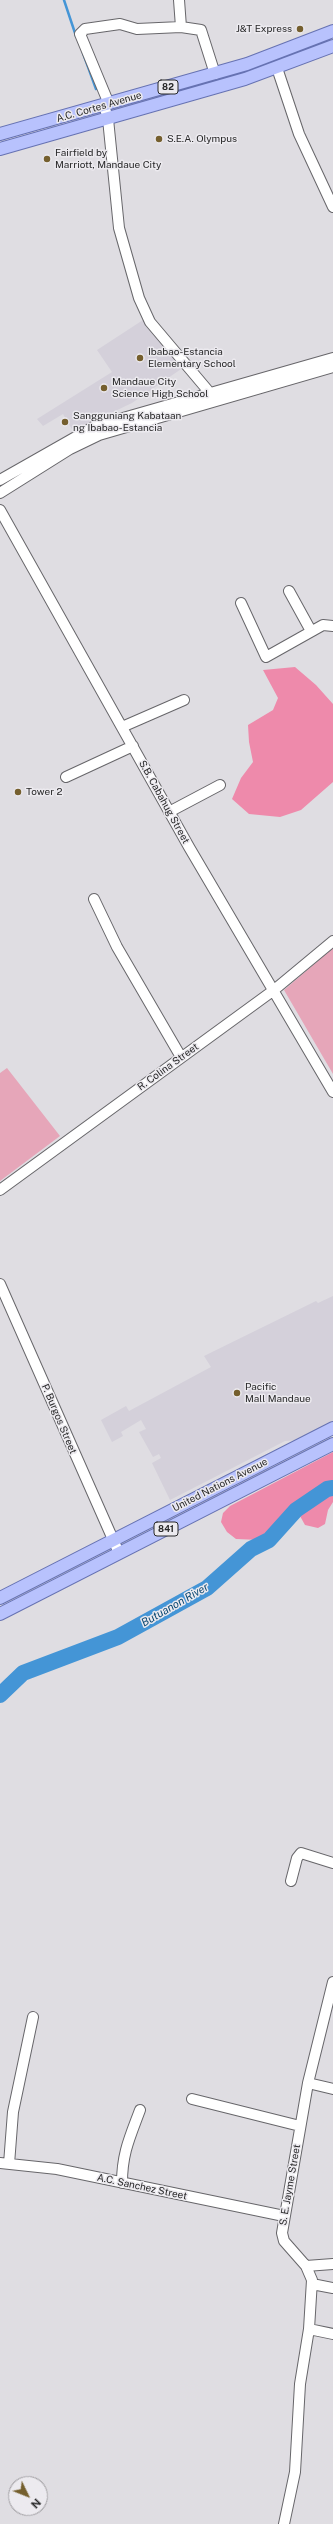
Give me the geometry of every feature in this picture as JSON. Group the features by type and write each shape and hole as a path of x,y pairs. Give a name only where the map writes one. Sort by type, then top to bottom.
{"main road":[{"name":"A.C. Cortes Avenue","path":"0,134 215,74 275,54 333,31"},
{"name":"A.C. Cortes Avenue","path":"0,149 108,119 276,68 333,46"},
{"name":"United Nations Avenue","path":"0,1598 333,1428"},
{"name":"United Nations Avenue","path":"0,1614 333,1444"}],"street":[{"path":"179,0 181,27"},
{"path":"210,393 150,322 139,298 119,228 107,104 80,34 85,29 120,24 137,29 181,27 201,30 215,74"},
{"path":"276,68 299,134 333,207"},
{"path":"172,407 283,377 333,358"},
{"path":"0,480 68,444 99,435 210,393 333,367"},
{"path":"0,493 68,444"},
{"name":"S.B. Cabahug Street","path":"0,510 169,812 333,1092"},
{"path":"289,591 311,631"},
{"path":"242,603 266,657 323,625 333,626"},
{"path":"122,727 184,700"},
{"path":"66,777 133,746"},
{"path":"169,812 220,785"},
{"path":"94,899 117,947 181,1057"},
{"name":"R. Colina Street","path":"0,1190 274,990 333,941"},
{"name":"P. Burgos Street","path":"0,1284 119,1553"},
{"path":"291,1881 301,1853 333,1863"},
{"name":"S. E. Jayme Street","path":"284,2524 295,2472 300,2384 309,2329 312,2284 306,2266 284,2241 282,2233 308,2083 329,2018 333,1982"},
{"path":"5,2163 13,2112 33,2017"},
{"path":"308,2083 333,2089"},
{"path":"192,2099 300,2126"},
{"path":"122,2183 122,2163 126,2144 140,2110"},
{"name":"A.C. Sanchez Street","path":"5,2163 58,2169 284,2216"},
{"path":"306,2266 333,2264"},
{"path":"312,2284 333,2288"},
{"path":"309,2329 333,2334"}],"shaded area":[{"name":"Ibabao-Estancia Elementary School","path":"143,320 184,367 132,403 73,431 63,414 43,426 37,419 112,372 97,350"},
{"path":"295,667 316,685 333,704 333,782 301,810 280,817 249,814 232,799 241,778 253,762 249,742 248,725 273,710 278,698 263,670"},
{"path":"333,948 333,1074 284,990"},
{"path":"7,1068 60,1136 0,1181 0,1073"},
{"name":"Pacific Mall Mandaue","path":"333,1296 333,1423 302,1440 285,1441 170,1500 152,1463 161,1458 159,1454 153,1457 139,1432 146,1429 141,1420 121,1432 123,1436 112,1442 101,1420 126,1406 129,1411 211,1367 204,1356 316,1301 318,1303"},
{"path":"333,1452 333,1502 328,1510 325,1524 318,1528 305,1525 300,1516 293,1515 260,1540 236,1539 227,1532 221,1522 223,1513 230,1506"}],"waterway":[{"path":"64,0 76,36"},
{"path":"83,53 96,89"},
{"name":"Butuanon River","path":"0,1695 23,1673 118,1637 207,1588 251,1549 269,1540 296,1510 327,1489 333,1488"}],"place":[{"name":"J&T Express","path":"300,29"},
{"name":"S.E.A. Olympus","path":"159,139"},
{"name":"Fairfield by Marriott, Mandaue City","path":"47,159"},
{"name":"Ibabao-Estancia Elementary School","path":"140,358"},
{"name":"Mandaue City Science High School","path":"104,388"},
{"name":"Sangguniang Kabataan ng Ibabao-Estancia","path":"65,422"},
{"name":"Tower 2","path":"18,792"},
{"name":"Pacific Mall Mandaue","path":"237,1393"}]}
